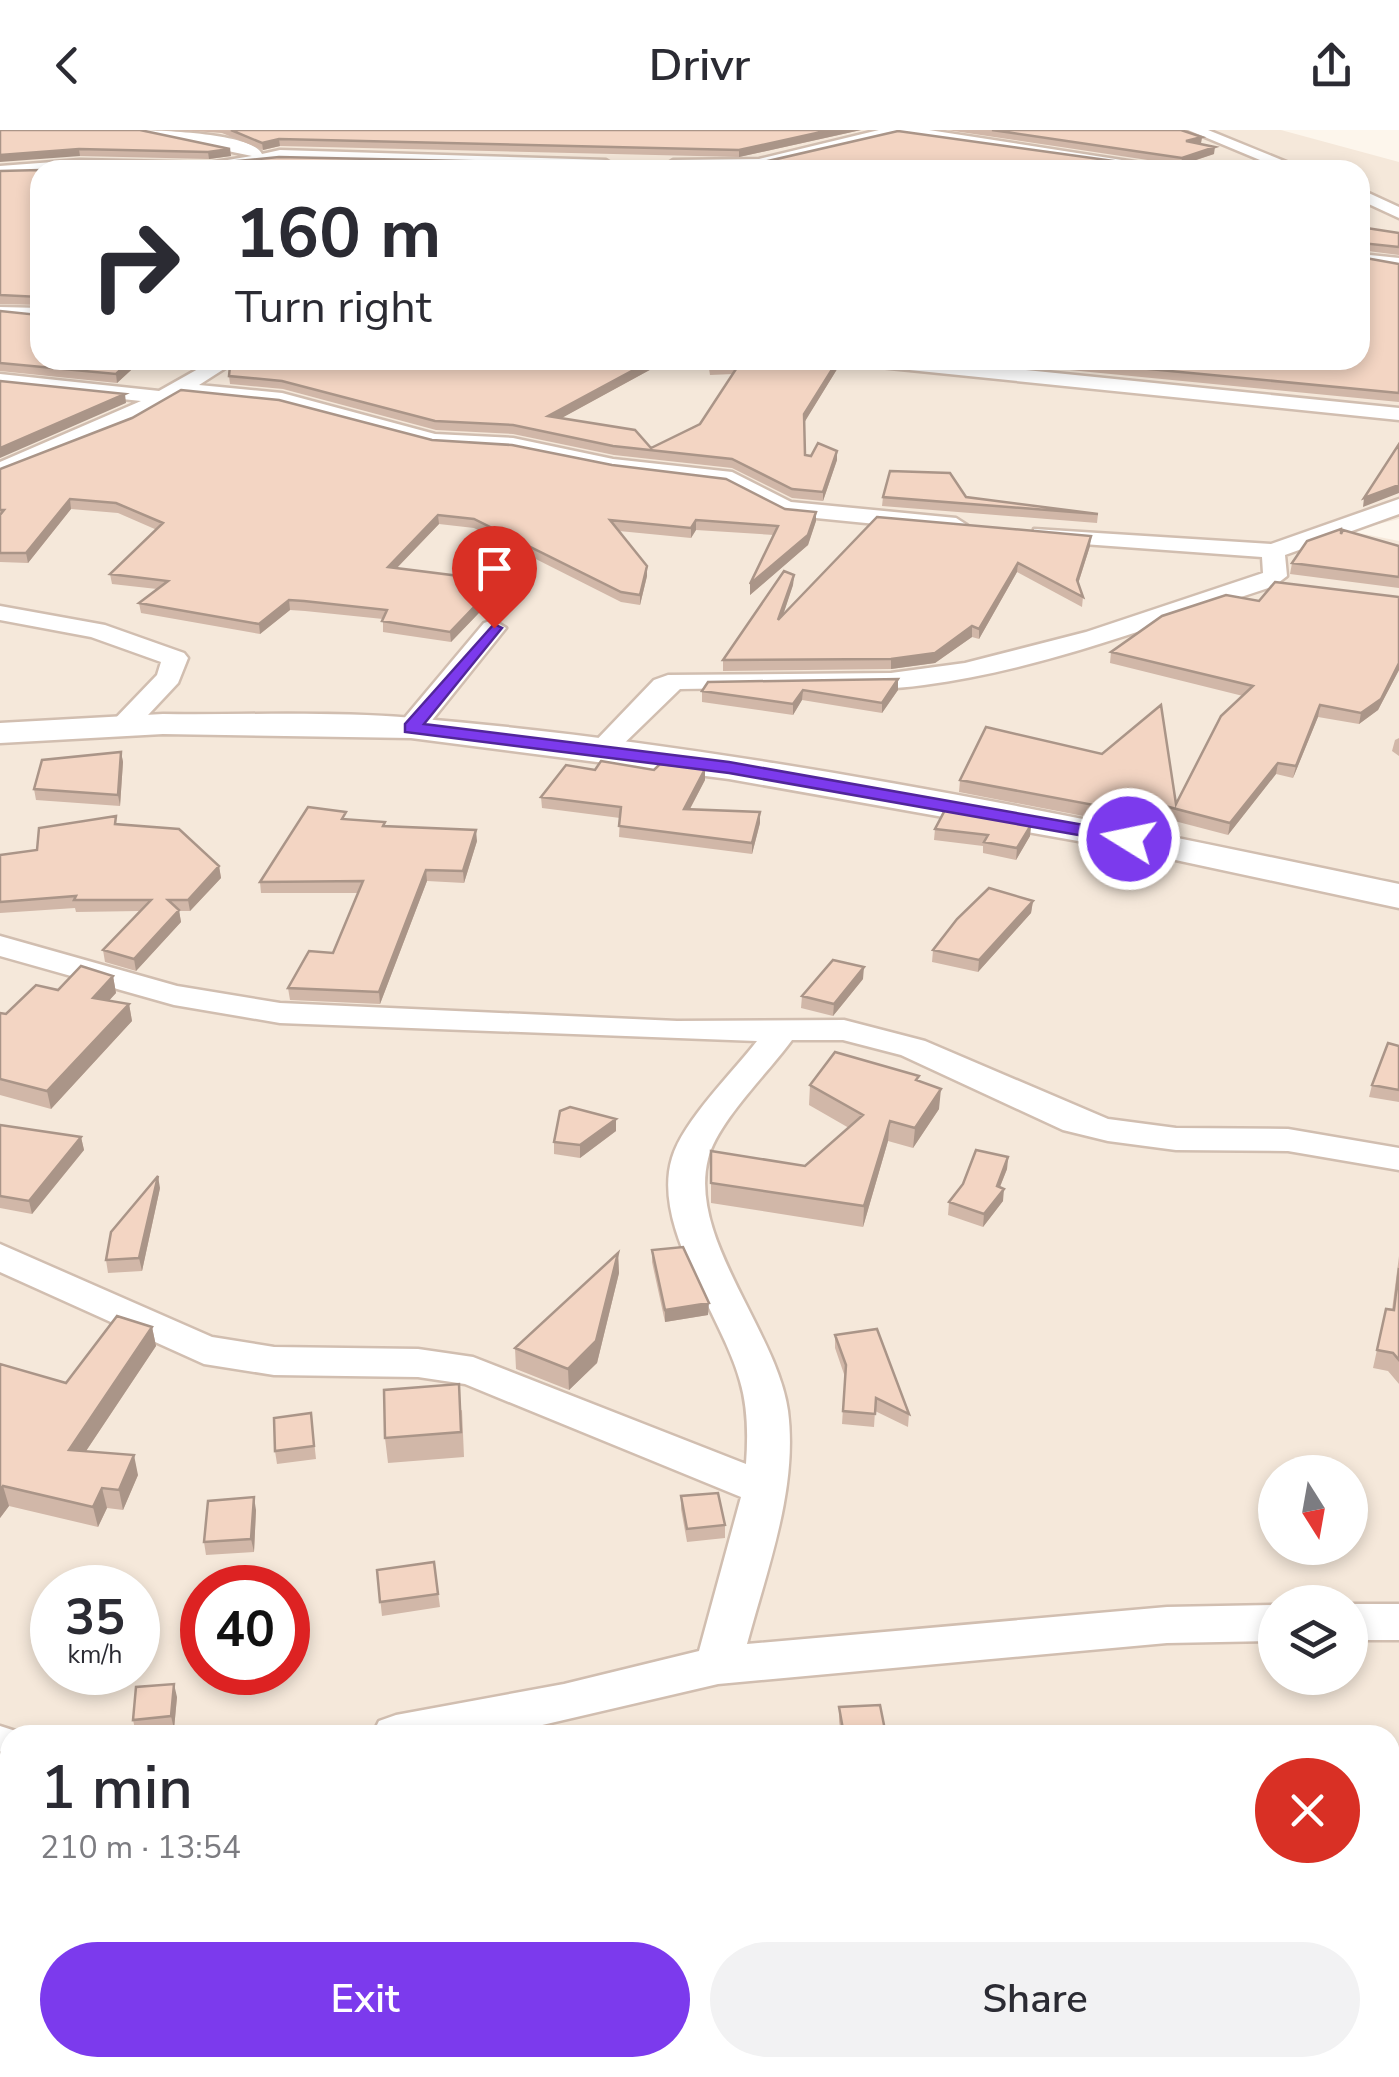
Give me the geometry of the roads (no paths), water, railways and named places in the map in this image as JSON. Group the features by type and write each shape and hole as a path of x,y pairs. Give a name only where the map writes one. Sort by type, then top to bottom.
{"street":[{"path":"132,130 245,146 261,155"},
{"path":"775,160 898,130 1108,160"},
{"path":"1195,130 1272,160"},
{"path":"242,160 261,155 374,147 428,158 486,160"},
{"path":"423,160 428,158"},
{"path":"0,171 30,169"},
{"path":"1370,199 1399,213"},
{"path":"1370,261 1399,263"},
{"path":"0,314 30,314"},
{"path":"0,470 86,436 212,370"},
{"path":"968,370 1399,414"},
{"path":"0,380 282,399 444,442 513,444 613,465 732,479 786,508 973,526"},
{"path":"1010,530 1273,551 1399,506"},
{"path":"599,752 663,686 677,681 871,683 970,671 1064,648 1168,609 1266,581 1274,576 1273,551"},
{"path":"1266,581 1304,586"},
{"path":"0,614 96,630 175,658 170,678 123,725"},
{"path":"411,728 494,628"},
{"path":"0,733 123,725 411,728 729,768 1129,839 1399,896"},
{"path":"0,946 174,994 280,1013 677,1032 784,1028 880,1036 1076,1122 1108,1130 1176,1139 1288,1140 1399,1160"},
{"path":"718,1665 764,1488 768,1413 762,1382 690,1218 686,1184 690,1155 784,1028"},
{"path":"0,1257 204,1350 257,1360 418,1363 473,1371 550,1406 764,1488"},
{"path":"1368,1622 1399,1622"},
{"path":"448,1725 564,1703 718,1665 1166,1625 1258,1623"}]}
